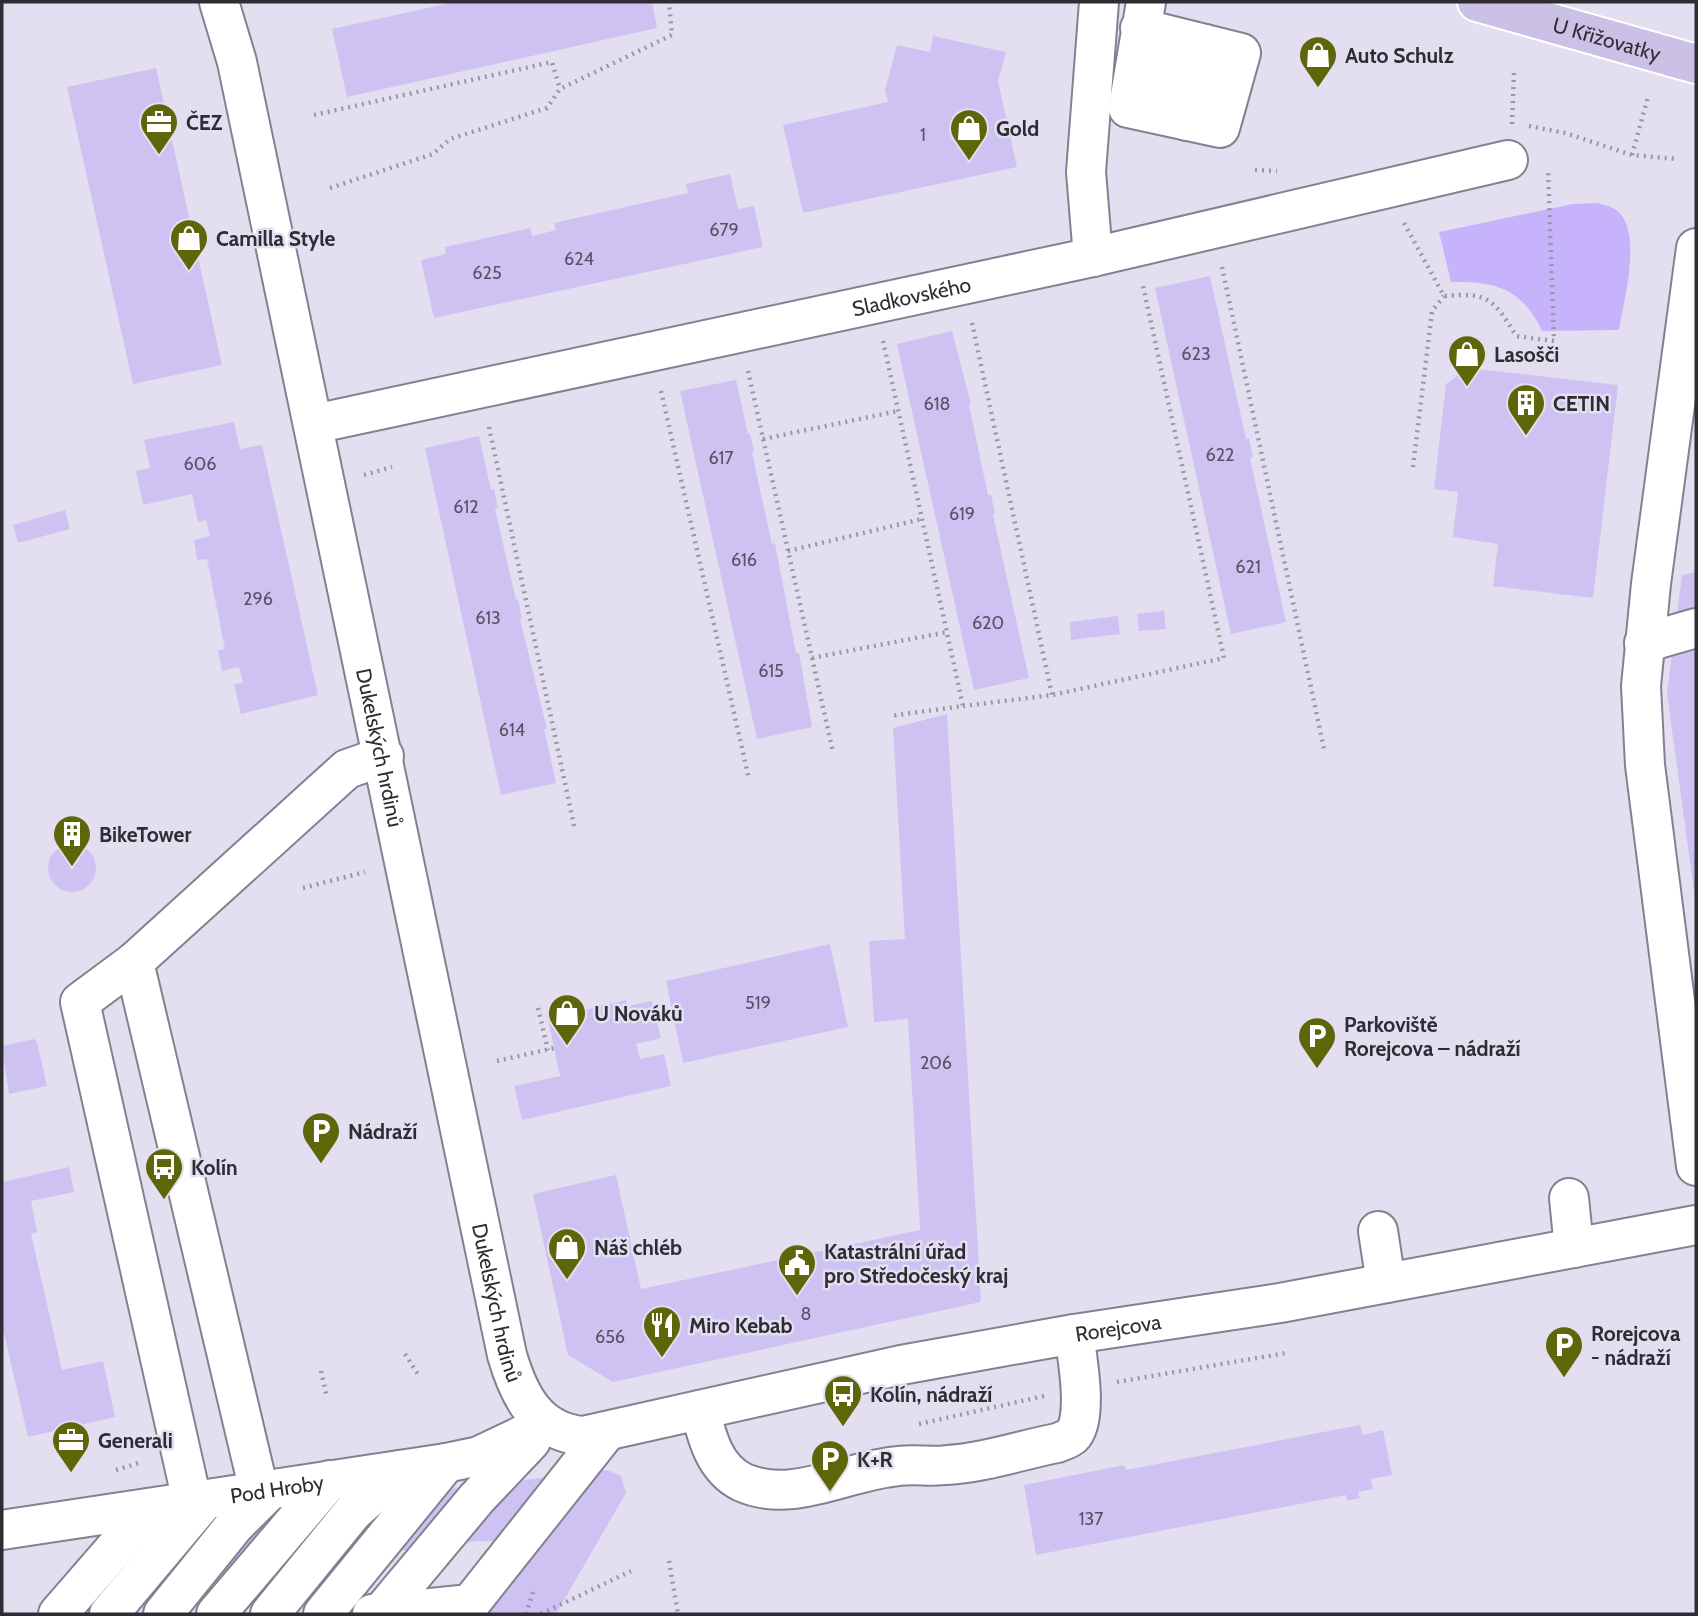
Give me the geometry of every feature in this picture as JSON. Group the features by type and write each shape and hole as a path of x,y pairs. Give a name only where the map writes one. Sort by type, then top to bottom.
{"main road":[{"name":"U Křižovatky","path":"1477,2 1696,64"}],"street":[{"name":"Dukelských hrdinů","path":"207,2 237,62"},
{"name":"Dukelských hrdinů","path":"219,2 237,62 507,1355 526,1401 547,1424"},
{"name":"Dukelských hrdinů","path":"232,2 237,62"},
{"name":"Dukelských hrdinů","path":"237,62 242,2"},
{"path":"1093,257 1086,172 1099,2"},
{"path":"1165,27 1187,121 1128,108 1165,27"},
{"name":"Sladkovského","path":"314,424 1093,257 1385,189 1510,143"},
{"path":"1696,248 1644,643 1641,686 1645,765 1686,1006 1696,1166"},
{"path":"1644,643 1696,628"},
{"path":"109,1614 198,1501 80,1002 134,962 347,769 384,756"},
{"path":"134,962 264,1491 163,1614"},
{"path":"1569,1198 1574,1248"},
{"name":"Rorejcova","path":"547,1424 566,1434 583,1436 901,1365 1074,1334 1280,1303 1696,1225"},
{"path":"1378,1231 1386,1283"},
{"path":"700,1410 710,1448 723,1468 739,1480 762,1489 784,1490 897,1465 949,1465 1057,1443 1073,1435 1079,1422 1081,1388 1074,1334"},
{"path":"396,1612 477,1498 547,1424"},
{"name":"Pod Hroby","path":"2,1530 446,1463 479,1456 547,1424"},
{"path":"372,1614 470,1604 607,1431"},
{"path":"323,1614 446,1463"},
{"path":"270,1614 353,1512 400,1470"},
{"path":"216,1614 330,1480"},
{"path":"58,1614 150,1508"}],"path":[{"path":"330,188 433,154 450,139 547,108 560,89 672,35 669,2"},
{"path":"314,115 552,62 560,89"},
{"path":"1510,143 1514,72"},
{"path":"1648,97 1632,155 1677,159"},
{"path":"1413,467 1432,311 1444,296 1475,293 1500,309 1516,336 1554,341 1547,160"},
{"path":"1385,189 1444,296"},
{"path":"1213,229 1324,749"},
{"path":"890,716 1052,695 1224,658 1135,247"},
{"path":"964,285 1052,695"},
{"path":"875,304 964,706"},
{"path":"739,333 833,752"},
{"path":"652,352 749,779"},
{"path":"481,389 575,830"},
{"path":"763,439 898,411"},
{"path":"356,477 392,467"},
{"path":"788,551 922,519"},
{"path":"812,659 947,632"},
{"path":"303,888 365,872"},
{"path":"538,1008 548,1050"},
{"path":"497,1061 554,1048"},
{"path":"1081,1388 1286,1353"},
{"path":"405,1354 419,1376"},
{"path":"321,1371 327,1398"},
{"path":"669,1561 678,1614"},
{"path":"541,1614 631,1571"}],"shaded area":[{"path":"1598,203 1620,213 1630,240 1629,272 1619,330 1542,331 1526,305 1506,290 1481,283 1451,282 1439,232 1573,204"}],"building":[{"path":"455,2 652,2 657,28 347,97 332,29"},
{"path":"933,36 1006,52 998,81 1017,167 803,213 783,125 888,102 885,90 897,45 930,52"},
{"path":"156,68 222,365 133,384 67,87"},
{"path":"730,174 738,209 754,206 763,247 434,318 421,260 446,254 445,247 531,228 532,236 556,230 554,223 688,193 686,184"},
{"path":"1210,276 1246,439 1249,438 1253,457 1250,458 1286,622 1231,634 1155,288"},
{"path":"952,331 971,404 969,405 988,495 991,495 993,515 1029,678 974,690 897,344"},
{"name":"CETIN","path":"1468,368 1618,385 1593,598 1493,586 1498,544 1453,537 1458,492 1434,489 1446,384"},
{"path":"736,380 748,434 750,433 772,544 775,543 812,727 757,739 680,391"},
{"path":"234,422 240,449 262,445 318,695 241,714 234,684 243,683 239,667 222,671 218,650 225,649 207,559 197,560 194,540 210,536 206,520 198,522 192,494 143,505 136,471 150,468 144,440"},
{"path":"479,436 491,490 494,489 498,508 495,509 547,729 544,729 556,783 501,795 425,448"},
{"path":"65,510 70,529 18,543 13,525"},
{"path":"1696,572 1695,899 1667,693 1682,575"},
{"path":"1164,611 1166,629 1139,631 1137,614"},
{"path":"1118,616 1120,634 1071,640 1070,622"},
{"path":"947,714 981,1302 613,1382 568,1355 533,1194 616,1175 641,1289 920,1230 908,1019 874,1022 869,941 905,939 893,728"},
{"name":"BikeTower","path":"72,844 89,851 96,868 89,885 72,892 55,885 48,868 55,851"},
{"path":"830,944 848,1027 683,1063 666,981"},
{"path":"626,1000 628,1006 652,1001 661,1038 636,1044 640,1059 664,1054 671,1086 522,1120 514,1086 560,1076 548,1019"},
{"path":"34,1039 47,1086 9,1094 2,1046"},
{"path":"69,1167 74,1192 31,1201 37,1232 31,1234 62,1370 103,1361 115,1417 28,1437 2,1325 2,1182"},
{"path":"1360,1425 1363,1435 1383,1430 1392,1475 1371,1479 1373,1489 1358,1492 1360,1498 1347,1501 1346,1495 1036,1555 1024,1485 1124,1465 1126,1470"},
{"path":"608,1470 621,1476 626,1493 556,1614 482,1614 508,1542 477,1541 157,1581 143,1526"}],"place":[{"name":"Auto Schulz","path":"1318,89"},
{"name":"ČEZ","path":"159,156"},
{"name":"Gold","path":"969,162"},
{"name":"Camilla Style","path":"189,272"},
{"name":"Lasošči","path":"1467,388"},
{"name":"CETIN","path":"1526,437"},
{"name":"BikeTower","path":"72,868"},
{"name":"U Nováků","path":"567,1047"},
{"name":"Parkoviště Rorejcova – nádraží","path":"1317,1070"},
{"name":"Nádraží","path":"321,1165"},
{"name":"Kolín","path":"164,1201"},
{"name":"Náš chléb","path":"567,1281"},
{"name":"Katastrální úřad pro Středočeský kraj","path":"797,1297"},
{"name":"Miro Kebab","path":"662,1359"},
{"name":"Rorejcova - nádraží","path":"1564,1379"},
{"name":"Kolín, nádraží","path":"843,1428"},
{"name":"Generali","path":"71,1474"},
{"name":"K+R","path":"830,1493"}]}
